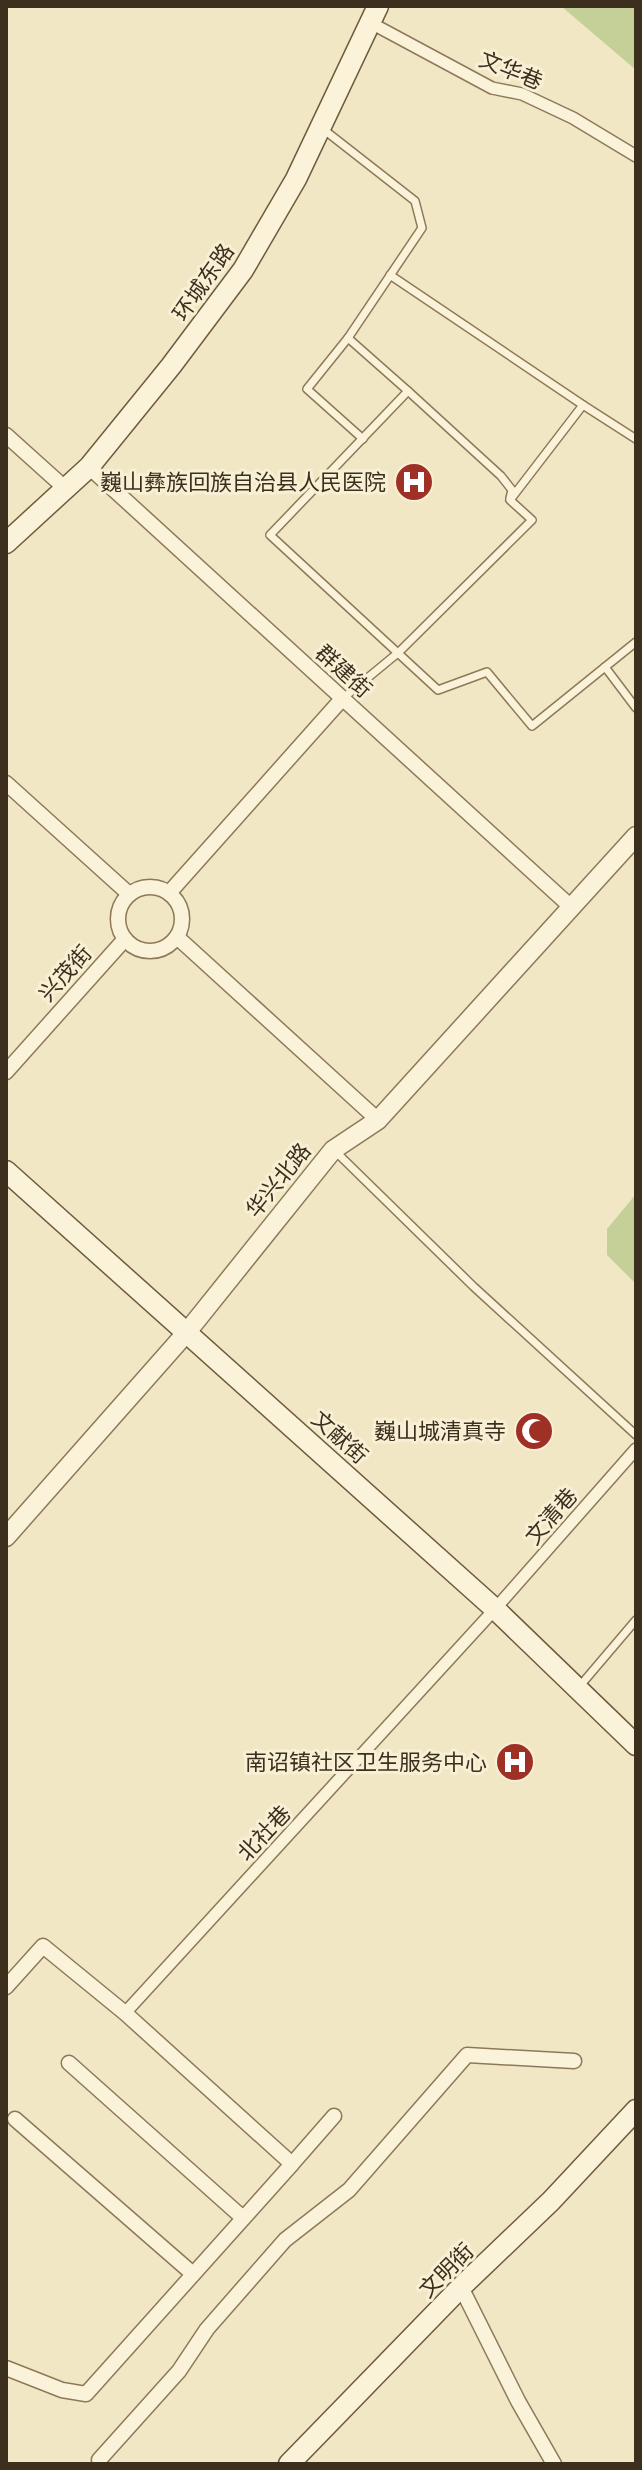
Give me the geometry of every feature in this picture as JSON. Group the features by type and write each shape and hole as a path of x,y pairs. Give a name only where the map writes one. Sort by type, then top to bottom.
{"main road":[{"name":"环城东路","path":"6,543 89,467 243,270 296,179 374,14"},
{"name":"文献街","path":"6,1171 495,1609 636,1745"},
{"name":"文明街","path":"289,2464 461,2287 551,2201 636,2110"}],"street":[{"name":"文华巷","path":"374,14 492,88 522,94 573,118 636,156"},
{"path":"6,435 66,489"},
{"name":"群建街","path":"89,467 570,906"},
{"path":"169,893 342,699"},
{"path":"6,783 129,894"},
{"name":"华兴北路","path":"6,1537 187,1332 333,1150 378,1120 636,836"},
{"path":"144,887 169,893 180,908 181,928 177,937 161,949 152,951 132,946 125,939 118,921 118,911 129,894 144,887"},
{"path":"177,937 378,1120"},
{"name":"兴茂街","path":"6,1072 125,939"},
{"name":"文清巷","path":"495,1609 636,1449"},
{"name":"北社巷","path":"125,2013 495,1609"},
{"path":"6,1987 43,1946 125,2013 292,2164"},
{"path":"99,2460 179,2371 207,2329 285,2240 349,2190 467,2055 574,2061"},
{"path":"69,2063 243,2218"},
{"path":"6,2368 62,2390 86,2394 334,2116"},
{"path":"15,2119 193,2274"},
{"path":"461,2287 518,2401 554,2464"}],"lane":[{"path":"322,128 415,201 422,228 348,338 307,389 363,439"},
{"path":"390,275 636,439"},
{"path":"348,338 501,476 512,490 510,500"},
{"path":"408,391 270,535 438,690 487,672 532,726 635,645"},
{"path":"510,500 583,405"},
{"path":"342,699 399,652 532,520 510,500"},
{"path":"605,667 636,708"},
{"path":"333,1150 474,1287 636,1435"},
{"path":"577,1689 636,1620"}],"green space":[{"path":"561,6 636,6 636,70"},
{"path":"636,1194 636,1284 607,1255 607,1229"}],"place":[{"name":"巍山彝族回族自治县人民医院","path":"414,482"},
{"name":"巍山城清真寺","path":"534,1431"},
{"name":"南诏镇社区卫生服务中心","path":"515,1762"}]}
